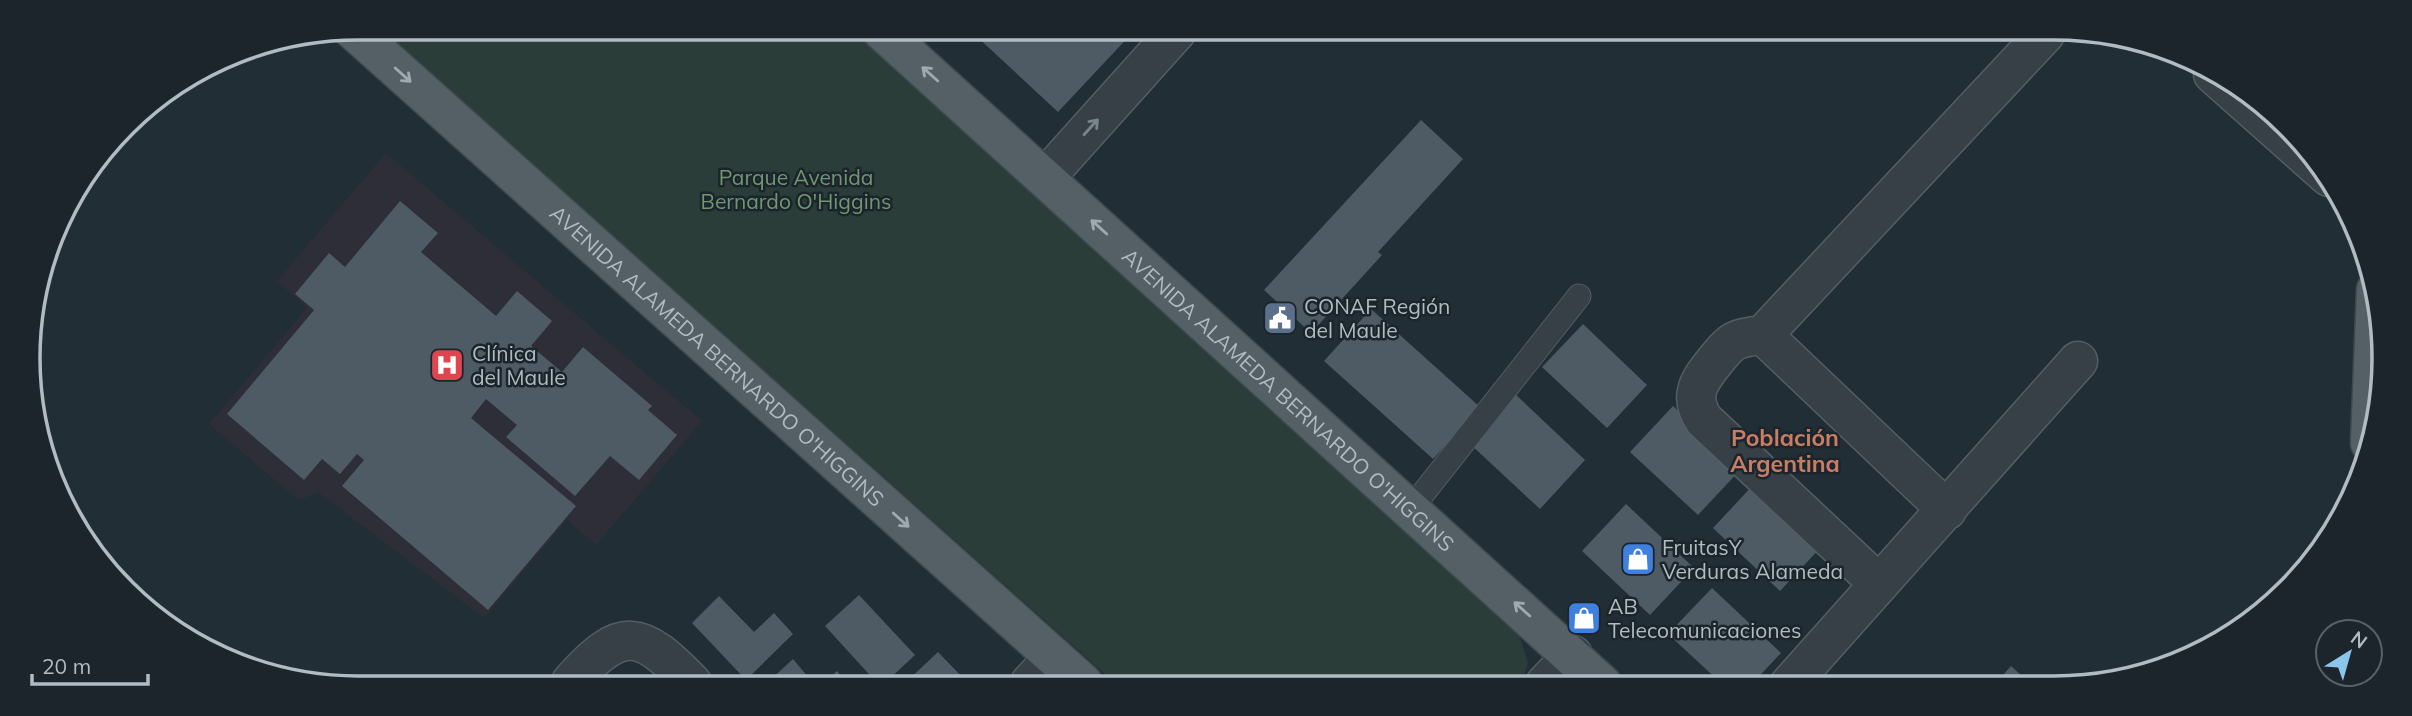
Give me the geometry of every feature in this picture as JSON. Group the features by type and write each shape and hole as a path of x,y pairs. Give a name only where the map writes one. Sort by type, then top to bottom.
{"main road":[{"name":"AVENIDA ALAMEDA BERNARDO O'HIGGINS","path":"364,40 1042,670 1061,676"},
{"name":"AVENIDA ALAMEDA BERNARDO O'HIGGINS","path":"892,40 1594,676"}],"street":[{"path":"1045,178 1169,40"},
{"path":"1878,583 1704,421 1695,402 1699,381 1728,346 1739,339 1763,335 2039,40"},
{"path":"1763,335 1947,510"},
{"path":"1796,676 2078,361"},
{"path":"577,676 603,649 629,640 652,646 686,676"},
{"path":"1553,676 1573,655"}],"lane":[{"path":"1410,510 1579,296"}],"shaded area":[{"name":"Clínica del Maule","path":"386,153 702,421 596,545 567,520 484,618 319,493 298,500 209,424 307,308 277,281"}],"green space":[{"name":"Parque Avenida Bernardo O'Higgins","path":"393,40 864,40 1518,631 1528,663 1524,676 1107,676"}],"building":[{"path":"980,40 1126,40 1058,112"},
{"path":"1421,120 1463,159 1378,252 1382,255 1311,333 1264,290"},
{"name":"Clínica del Maule","path":"400,201 438,233 421,252 496,316 517,291 552,321 531,346 562,372 583,347 652,406 648,410 677,435 639,480 610,456 575,496 506,437 517,425 486,399 471,418 576,506 488,610 342,486 364,460 357,454 340,474 322,459 304,480 227,414 314,310 295,294 329,253 345,267"},
{"path":"1371,309 1480,407 1433,459 1324,361"},
{"path":"1583,324 1647,385 1607,428 1542,367"},
{"path":"1515,394 1585,460 1540,509 1469,443"},
{"path":"1673,406 1741,469 1698,515 1630,452"},
{"path":"1755,483 1822,546 1780,591 1713,528"},
{"name":"FruitasY Verduras Alameda","path":"1626,504 1694,568 1650,615 1582,551"},
{"path":"1712,588 1781,653 1759,676 1713,676 1668,634"},
{"path":"859,595 915,655 892,676 871,676 825,626"},
{"path":"719,596 754,632 774,613 793,634 750,676 742,676 692,623"},
{"path":"938,652 961,676 912,676"},
{"path":"793,659 807,676 775,676"},
{"path":"2011,666 2022,676 2002,676"}],"place":[{"name":"CONAF Región del Maule","path":"1280,318"},
{"name":"Clínica del Maule","path":"447,365"},
{"name":"FruitasY Verduras Alameda","path":"1638,559"},
{"name":"AB Telecomunicaciones","path":"1584,618"}],"district":[{"name":"Población Argentina","path":"1785,450"}]}
